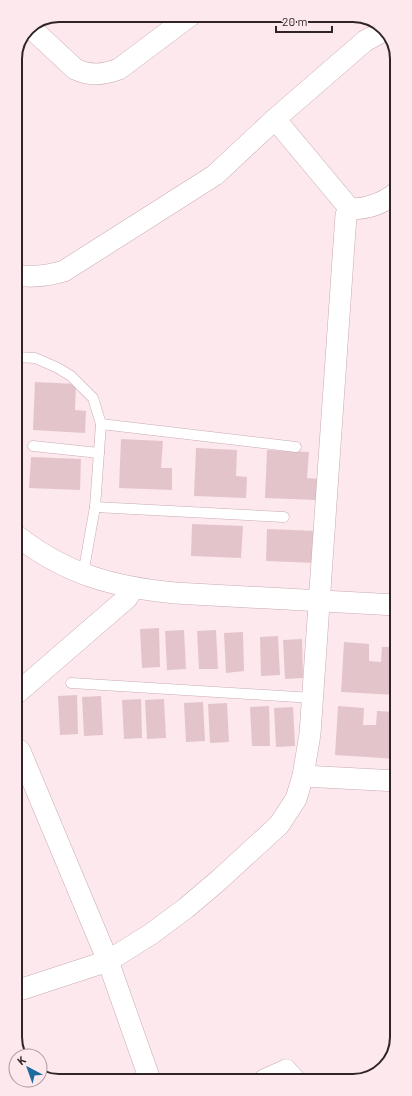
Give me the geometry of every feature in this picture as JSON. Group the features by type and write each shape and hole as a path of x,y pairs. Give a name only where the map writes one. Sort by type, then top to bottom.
{"street":[{"path":"35,31 75,69 97,75 119,69 182,22"},
{"path":"22,276 38,277 64,271 215,175 275,119 364,41 379,33"},
{"path":"275,119 350,209"},
{"path":"350,209 371,207 390,197"},
{"path":"22,989 108,962 151,934 186,908 219,880 279,825 296,800 303,776 310,734 346,216 350,209"},
{"path":"22,539 49,557 83,574 103,581 133,588 174,593 390,605"},
{"path":"22,689 127,598 133,588"},
{"path":"22,756 108,962 148,1074"},
{"path":"303,776 390,781"},
{"path":"277,1074 286,1070 290,1074"}],"lane":[{"path":"22,358 35,358 58,368 71,376 93,398 102,424 96,507 83,574"},
{"path":"102,424 296,447"},
{"path":"33,446 99,453"},
{"path":"96,507 284,517"},
{"path":"71,683 313,698"}],"building":[{"path":"35,382 76,384 75,410 86,411 85,433 33,430"},
{"path":"121,439 163,441 161,468 172,468 172,490 119,488"},
{"path":"196,448 237,450 236,476 247,477 246,498 194,496"},
{"path":"267,450 309,452 307,478 319,479 317,500 265,498"},
{"path":"31,457 81,459 80,490 29,488"},
{"path":"192,524 243,526 241,558 191,556"},
{"path":"267,529 318,531 316,563 266,561"},
{"path":"159,628 160,667 142,668 140,629"},
{"path":"184,630 186,669 167,670 165,631"},
{"path":"216,630 218,669 199,669 197,631"},
{"path":"243,632 244,671 226,673 224,633"},
{"path":"278,636 280,675 261,676 260,637"},
{"path":"302,639 303,678 285,679 283,640"},
{"path":"344,642 369,644 369,661 381,662 382,647 390,647 390,695 341,692"},
{"path":"77,695 78,734 60,735 58,696"},
{"path":"101,696 103,735 84,736 82,697"},
{"path":"141,699 142,738 124,739 122,700"},
{"path":"164,699 166,738 147,739 145,700"},
{"path":"203,702 205,741 186,742 184,703"},
{"path":"227,703 229,742 210,743 208,704"},
{"path":"269,706 270,746 252,746 250,707"},
{"path":"338,706 364,708 363,725 376,725 377,711 390,712 390,759 335,755"},
{"path":"293,707 295,746 276,747 274,708"}]}
